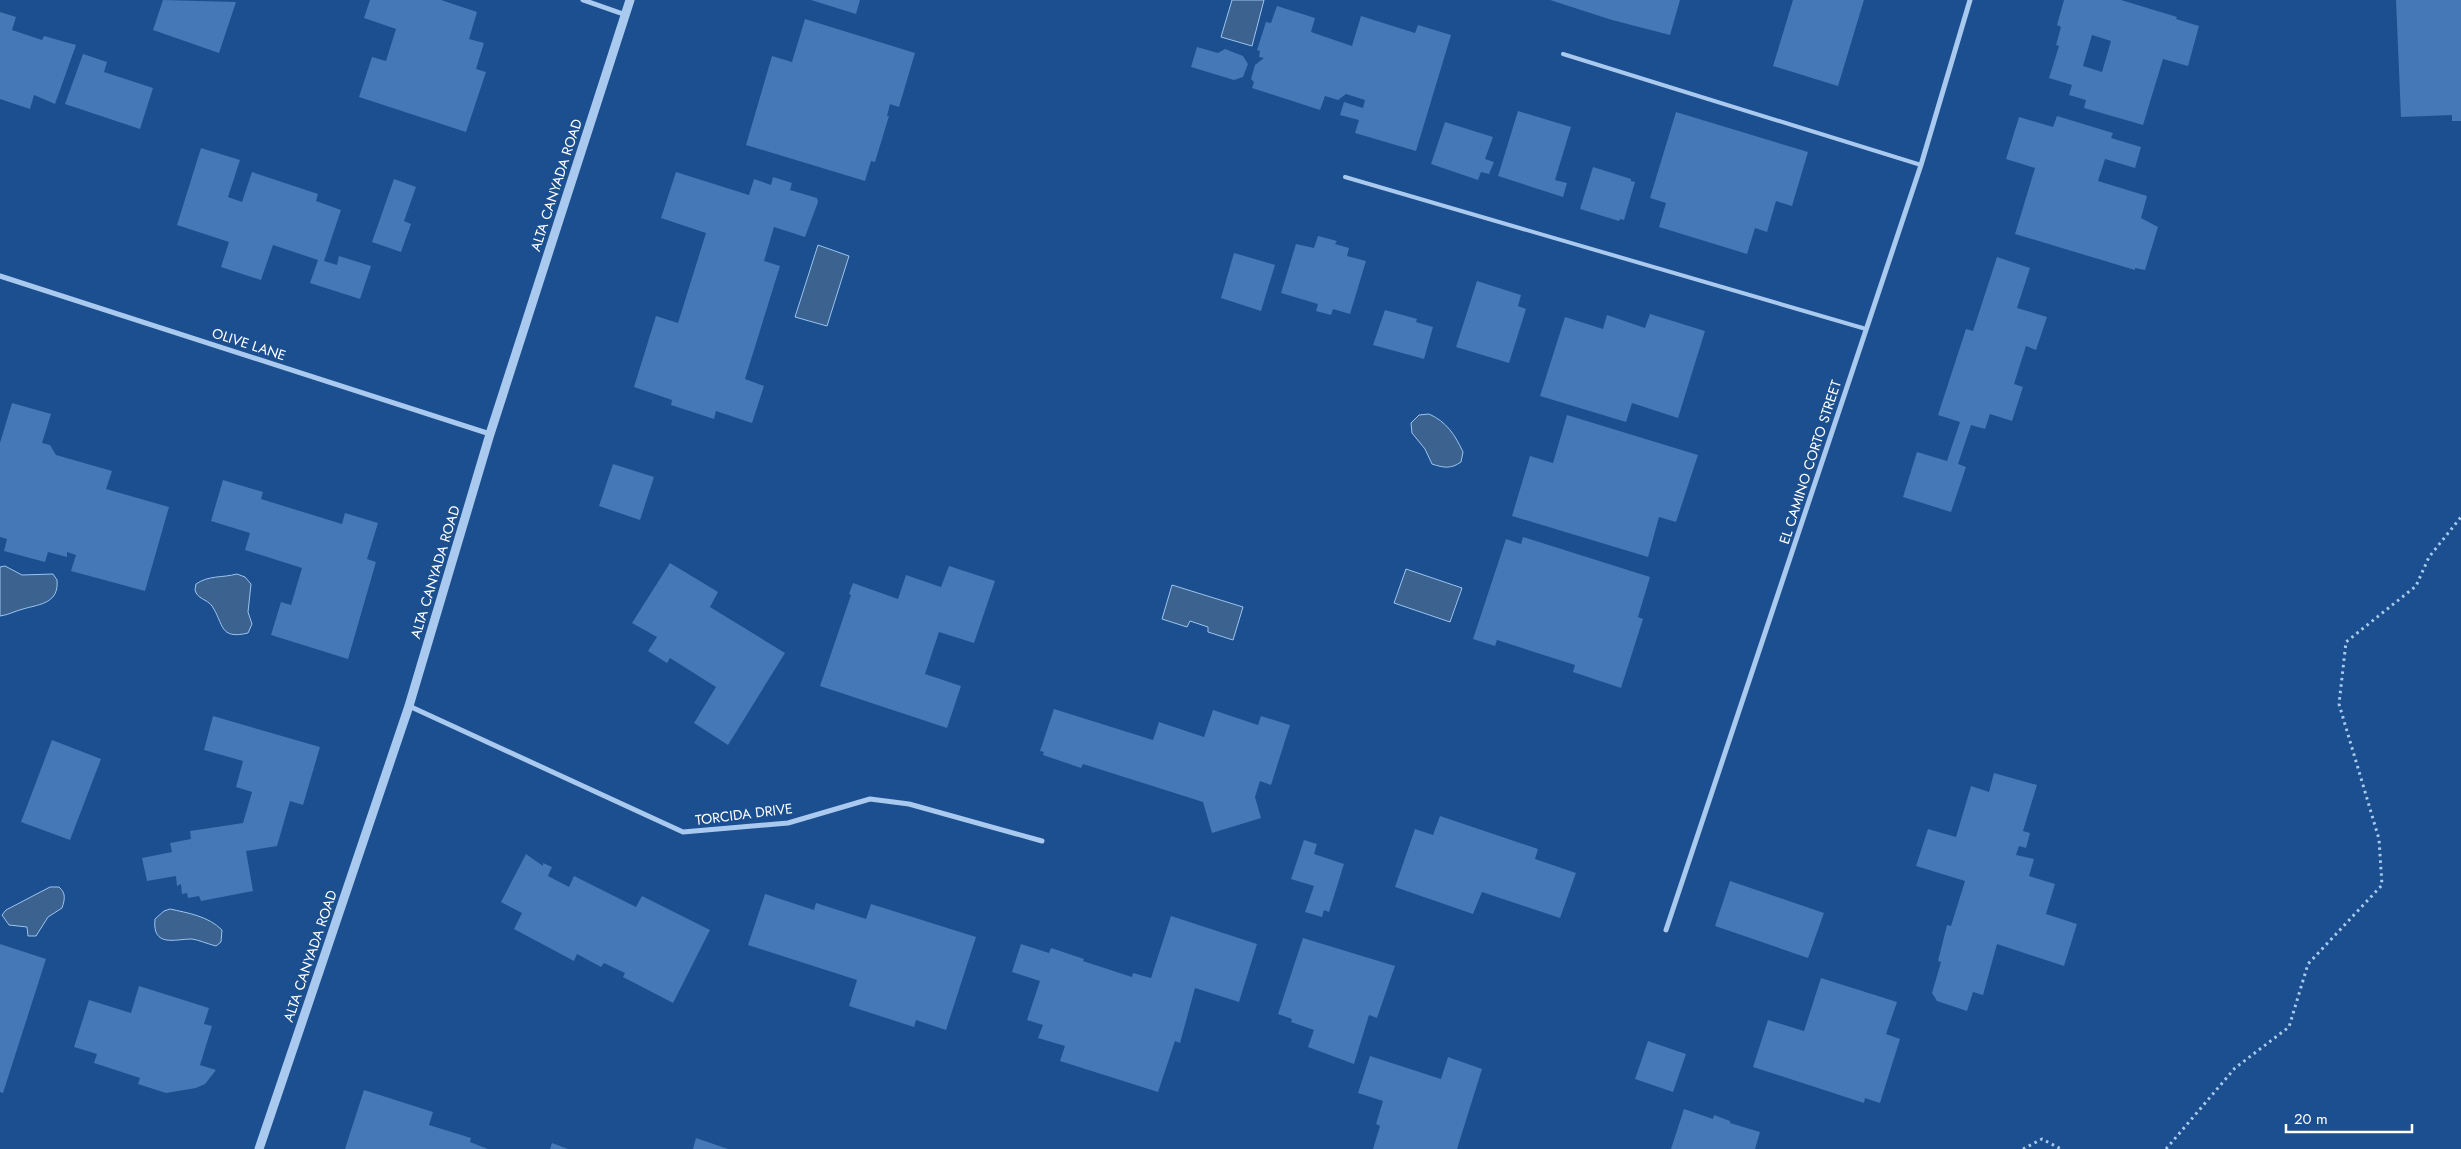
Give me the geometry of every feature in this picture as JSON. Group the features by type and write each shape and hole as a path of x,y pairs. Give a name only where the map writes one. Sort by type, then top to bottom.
{"street":[{"path":"583,0 626,15"},
{"name":"ALTA CANYADA ROAD","path":"259,1149 408,706 490,434 630,0"},
{"name":"EL CAMINO CORTO STREET","path":"1666,930 1921,165 1970,0"},
{"name":"OLIVE LANE","path":"0,276 490,434"},
{"name":"TORCIDA DRIVE","path":"408,706 683,832 788,823 870,799 908,804 1042,841"}],"lane":[{"path":"1563,54 1921,165"},
{"path":"1345,177 1866,329"}],"path":[{"path":"2166,1149 2235,1068 2289,1027 2308,964 2382,885 2379,839 2339,704 2346,642 2416,586 2429,557 2461,517"},
{"path":"2023,1149 2042,1139 2061,1149"}],"water":[{"path":"1232,0 1264,0 1252,46 1221,37"},
{"path":"818,245 849,256 827,326 795,317"},
{"path":"1429,414 1446,425 1463,452 1461,462 1454,466 1447,467 1432,464 1425,449 1412,433 1411,423 1419,415"},
{"path":"5,566 22,575 53,574 57,580 55,594 42,604 0,616 0,567"},
{"path":"1406,569 1462,588 1450,622 1394,603"},
{"path":"237,574 245,577 251,584 248,612 252,624 248,633 239,635 227,632 224,629 212,606 198,595 195,590 196,584 206,579"},
{"path":"1172,585 1243,607 1233,640 1208,632 1208,627 1190,621 1187,627 1162,619"},
{"path":"50,887 59,887 61,889 64,896 63,905 62,908 48,917 36,936 28,936 27,927 9,925 2,915 6,910"},
{"path":"170,909 210,921 222,930 221,942 216,946 192,939 166,940 161,938 155,928 155,919 164,911"}],"building":[{"path":"163,0 236,2 219,53 153,30"},
{"path":"370,0 441,0 477,12 469,39 484,43 476,69 486,72 466,132 359,97 372,57 386,61 396,29 364,18"},
{"path":"811,0 860,0 856,14"},
{"path":"1550,0 1680,0 1670,35 1612,20"},
{"path":"1793,0 1864,0 1838,86 1773,66"},
{"path":"2064,0 2121,0 2177,17 2176,19 2199,26 2188,66 2163,59 2143,125 2084,108 2086,100 2069,95 2072,85 2049,78 2059,46 2056,45 2061,27 2057,25","holes":["2092,35 2111,41 2102,72 2083,66"]},
{"path":"2396,0 2461,0 2461,121 2452,121 2452,115 2401,117"},
{"path":"1277,6 1315,18 1311,32 1352,46 1361,16 1415,33 1418,25 1451,35 1416,151 1355,133 1359,120 1340,115 1344,102 1363,108 1365,100 1346,94 1338,100 1325,96 1320,110 1252,88 1254,82 1251,79 1255,65 1264,58 1259,57 1260,51 1257,50 1266,22 1271,23"},
{"path":"0,12 16,17 12,30 42,40 44,36 76,45 55,104 34,95 30,109 0,99"},
{"path":"805,19 915,53 899,107 890,104 887,116 889,116 875,162 871,161 865,181 746,145 772,56 792,62"},
{"path":"1197,47 1218,53 1225,49 1243,56 1248,64 1243,77 1234,80 1191,67"},
{"path":"83,54 107,62 104,72 153,88 140,129 65,104"},
{"path":"1518,111 1571,127 1555,180 1567,183 1563,197 1498,176"},
{"path":"1676,112 1808,152 1792,206 1776,201 1767,232 1755,228 1747,254 1659,227 1666,203 1650,198"},
{"path":"2057,116 2113,133 2111,138 2141,147 2135,168 2105,159 2098,181 2147,196 2141,218 2158,227 2145,270 2135,268 2135,270 2015,234 2035,168 2006,159 2019,117 2053,127"},
{"path":"1445,122 1493,137 1485,159 1494,162 1489,174 1481,172 1478,180 1431,164"},
{"path":"201,148 240,160 228,197 242,202 252,172 318,194 316,201 341,210 324,261 337,265 339,256 371,266 360,299 310,283 318,260 273,245 261,280 221,267 229,242 177,225"},
{"path":"1593,167 1635,182 1624,220 1620,219 1619,221 1580,209"},
{"path":"676,172 749,195 754,179 771,185 773,177 792,183 790,190 817,198 818,202 805,237 774,227 764,261 780,266 745,379 764,386 752,423 716,411 714,419 671,405 672,400 634,387 656,316 678,323 706,233 661,218"},
{"path":"394,179 416,187 404,221 411,224 401,252 372,242"},
{"path":"1318,236 1337,241 1335,244 1349,248 1347,256 1366,261 1350,314 1333,309 1331,315 1316,311 1318,304 1281,293 1296,244 1314,248"},
{"path":"1234,253 1275,265 1261,311 1221,298"},
{"path":"1997,257 2030,268 2017,308 2047,317 2036,350 2026,346 2014,384 2023,387 2012,421 1990,414 1985,429 1971,425 1958,464 1966,467 1951,512 1903,497 1917,452 1947,461 1960,422 1938,415 1966,329 1973,331"},
{"path":"1477,281 1521,295 1518,306 1526,309 1509,363 1456,347"},
{"path":"1385,310 1417,319 1416,322 1433,327 1424,359 1373,345"},
{"path":"1650,314 1705,331 1678,418 1632,403 1626,422 1540,396 1565,317 1603,329 1607,315 1645,328"},
{"path":"12,403 51,414 42,443 50,445 56,455 112,471 106,489 169,507 145,591 71,571 76,555 67,552 67,557 48,552 45,562 4,551 7,539 0,537 0,443"},
{"path":"1567,415 1698,455 1676,522 1659,517 1648,557 1512,516 1530,456 1553,463"},
{"path":"613,464 654,477 640,520 599,506"},
{"path":"223,480 263,492 261,499 342,524 345,513 378,523 367,559 376,562 348,659 271,635 281,602 291,605 302,568 245,550 250,533 211,521"},
{"path":"1523,537 1650,577 1638,617 1643,619 1621,688 1573,672 1575,665 1497,640 1495,646 1473,639 1506,539 1521,544"},
{"path":"670,563 718,592 710,607 785,653 728,745 694,723 716,687 670,658 667,663 648,651 657,637 632,623"},
{"path":"949,566 995,581 974,643 939,632 925,674 961,686 947,728 820,686 851,595 849,594 853,583 898,599 906,575 941,587"},
{"path":"1054,709 1153,740 1159,722 1204,737 1213,710 1258,725 1261,716 1290,725 1271,785 1260,781 1255,797 1261,818 1212,833 1203,802 1083,764 1081,768 1043,755 1044,752 1040,751"},
{"path":"213,716 320,747 303,805 290,801 277,846 246,851 253,891 201,901 199,896 188,898 187,893 182,894 181,884 177,886 176,876 147,881 142,858 172,852 170,843 191,839 190,831 243,823 252,792 236,787 243,761 204,750"},
{"path":"52,740 101,759 70,840 21,822"},
{"path":"1994,773 2037,785 2023,831 2030,833 2026,848 2019,846 2016,855 2034,859 2029,876 2055,884 2046,914 2077,924 2064,966 1997,944 1983,995 1973,992 1967,1011 1937,1001 1932,993 1941,962 1938,961 1947,925 1951,926 1965,881 1916,866 1928,829 1956,837 1971,786 1989,792"},
{"path":"1440,816 1538,849 1535,859 1576,873 1560,918 1482,892 1473,914 1395,887 1415,829 1433,835"},
{"path":"1304,840 1317,844 1314,854 1344,864 1329,912 1324,910 1322,917 1305,912 1314,886 1291,879"},
{"path":"526,854 543,866 543,863 552,867 548,876 569,887 574,876 636,907 642,896 710,930 673,1003 623,977 625,973 604,963 601,967 577,954 574,961 514,929 522,913 501,902"},
{"path":"1730,881 1824,913 1808,958 1715,926"},
{"path":"765,894 814,910 816,903 866,919 871,904 976,937 946,1030 916,1020 914,1027 849,1006 857,980 748,945"},
{"path":"1171,916 1257,944 1239,1002 1195,988 1180,1043 1175,1041 1158,1092 1060,1061 1065,1046 1038,1038 1043,1025 1027,1020 1040,981 1012,972 1021,944 1049,953 1051,948 1132,977 1133,973 1151,978"},
{"path":"1303,938 1395,966 1377,1018 1369,1015 1354,1064 1308,1047 1314,1030 1291,1022 1292,1019 1278,1014"},
{"path":"0,944 46,959 3,1093 0,1092"},
{"path":"1821,978 1897,1002 1886,1034 1900,1039 1880,1103 1865,1098 1864,1103 1753,1067 1768,1020 1804,1031"},
{"path":"139,986 209,1008 204,1024 212,1026 200,1065 216,1070 205,1084 196,1088 166,1093 138,1084 140,1078 94,1063 97,1054 74,1047 89,1000 131,1013"},
{"path":"1648,1041 1686,1054 1673,1092 1635,1079"},
{"path":"1370,1056 1441,1079 1448,1057 1482,1069 1457,1149 1373,1149 1380,1126 1376,1124 1383,1101 1358,1093"},
{"path":"364,1090 433,1112 429,1125 471,1138 470,1142 488,1149 345,1149"},
{"path":"1684,1109 1713,1119 1714,1115 1730,1121 1730,1123 1760,1132 1755,1149 1671,1149"},
{"path":"696,1138 728,1149 693,1149"},
{"path":"552,1143 568,1149 550,1149"}]}
